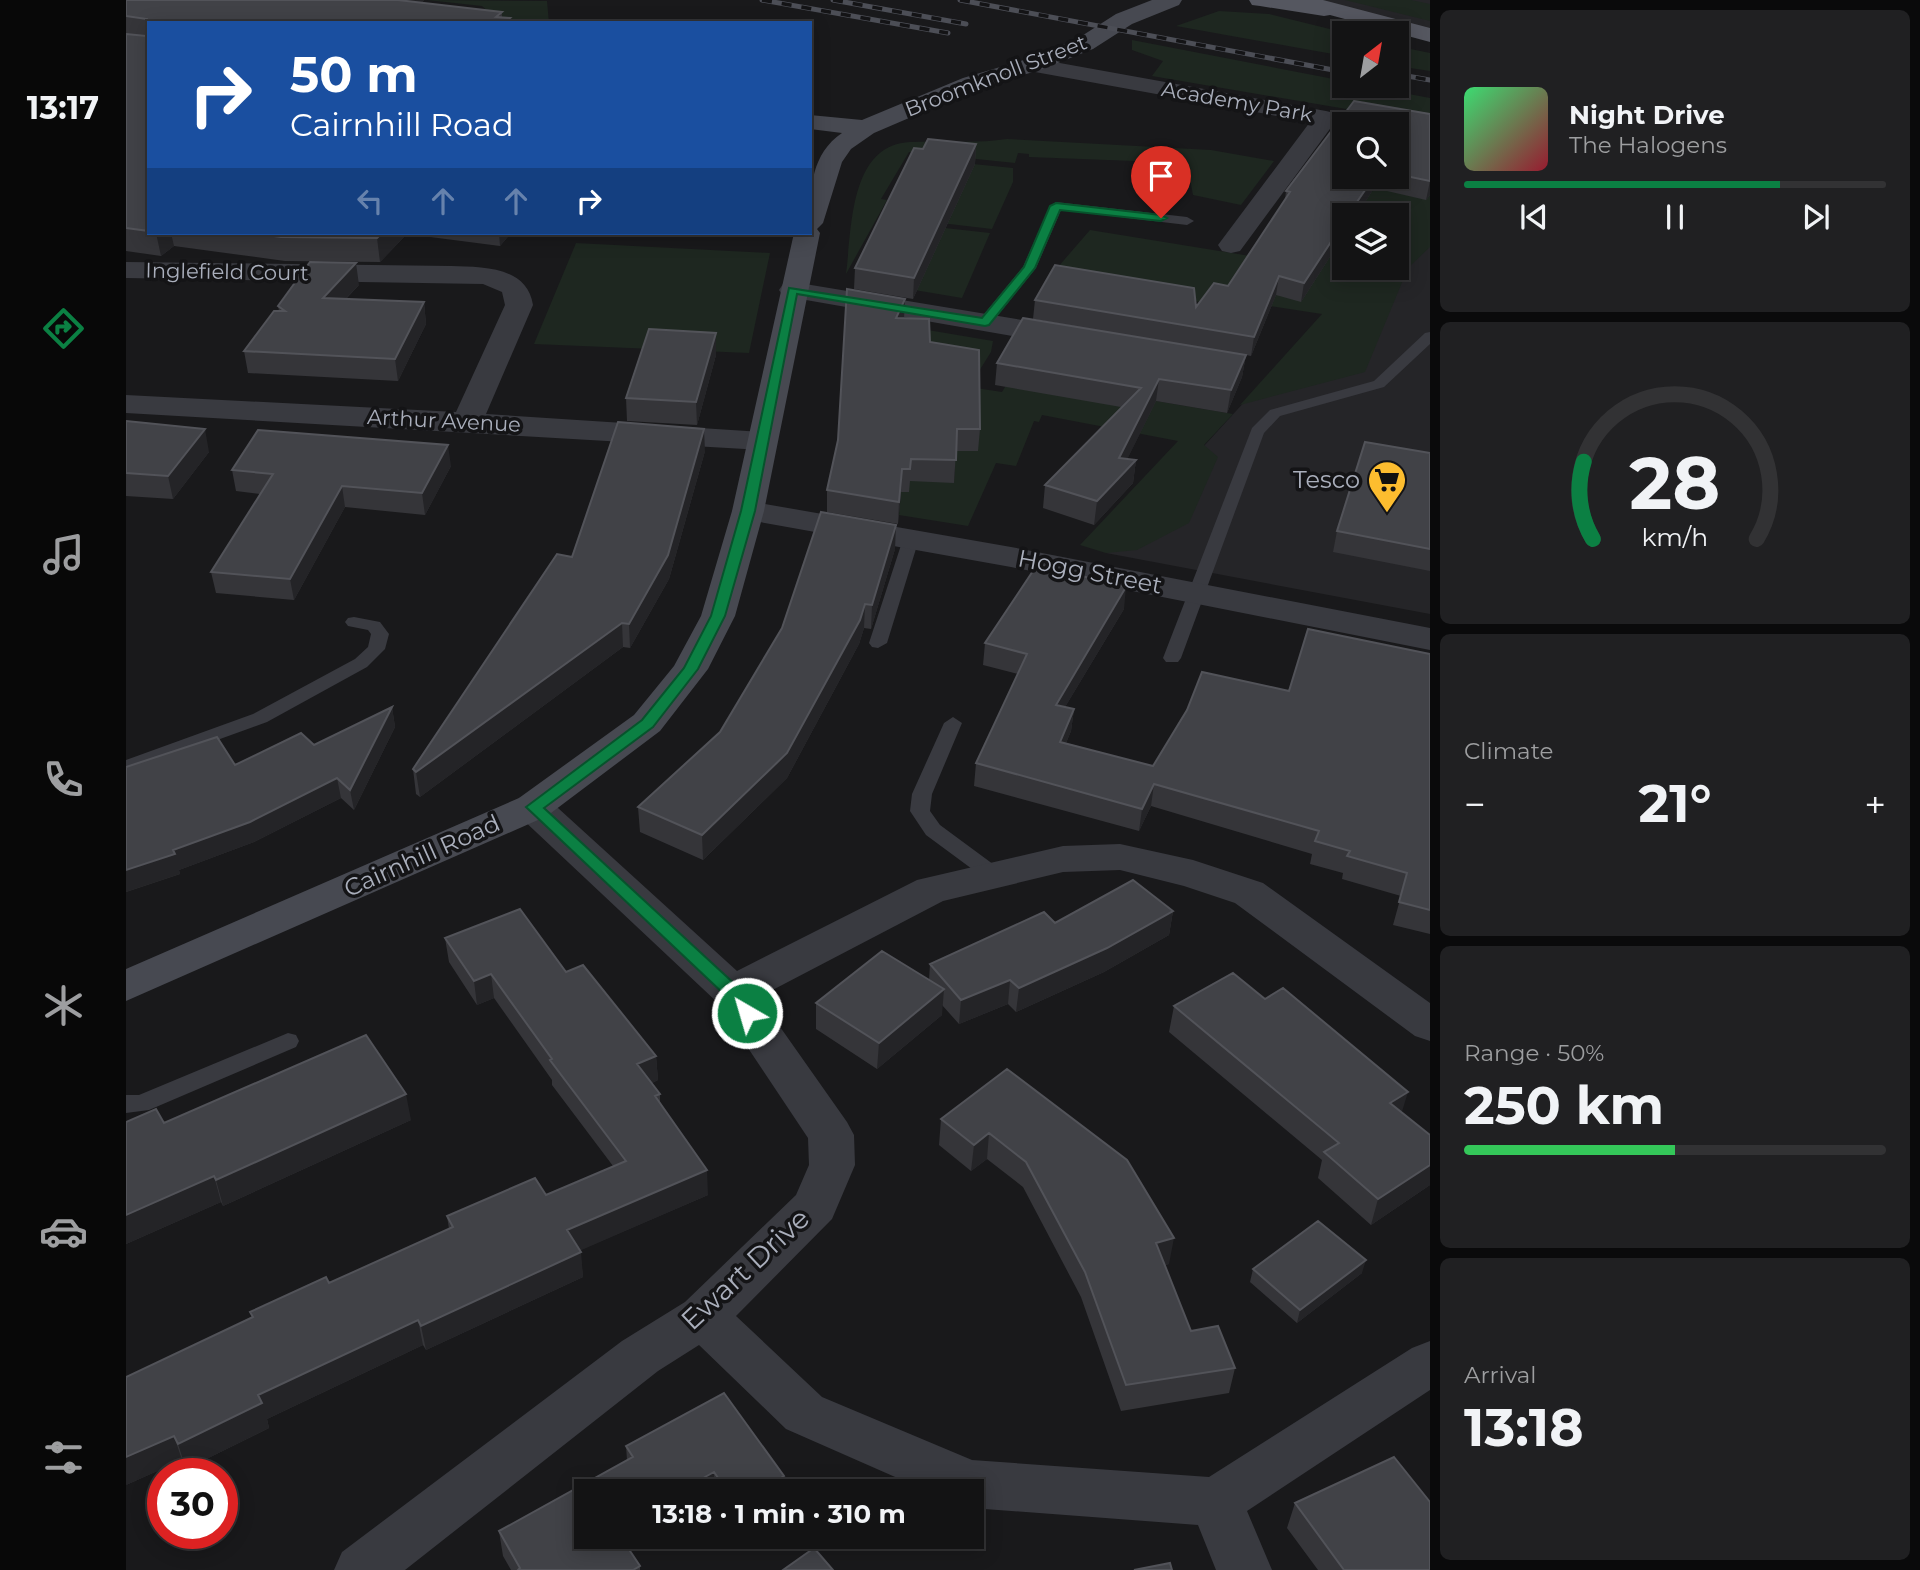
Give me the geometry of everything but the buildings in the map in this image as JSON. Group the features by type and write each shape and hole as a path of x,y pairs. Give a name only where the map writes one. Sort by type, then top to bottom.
{"main road":[{"name":"Broomknoll Street","path":"865,128 971,83 1032,65 1085,44 1129,10 1171,0"},
{"path":"1260,0 1340,12"},
{"path":"1298,0 1430,35"},
{"path":"812,122 865,128"},
{"path":"812,217 830,162 842,144 865,128"},
{"name":"Cairnhill Road","path":"126,986 534,807 647,723 690,669 718,616 748,511 807,235"}],"street":[{"name":"Academy Park","path":"1032,65 1326,118 1231,246"},
{"name":"Inglefield Court","path":"126,270 472,275 502,280 516,291 519,305 467,422"},
{"path":"793,290 1094,341"},
{"name":"Arthur Avenue","path":"126,404 762,441"},
{"name":"Hogg Street","path":"748,511 911,539 1430,639"},
{"name":"Ewart Drive","path":"362,1570 640,1356 703,1317 815,1206 832,1165 831,1135 733,992 534,807"},
{"path":"733,992 930,890 1063,859 1120,857 1193,874 1249,892 1424,1012"},
{"path":"703,1317 804,1413 969,1484 1216,1502 1430,1363"},
{"path":"1216,1502 1244,1570"}],"lane":[{"path":"985,322 1029,268 1056,206 1187,221"},
{"path":"1172,658 1256,431 1275,413 1379,384 1430,336"},
{"path":"878,643 911,539"},
{"path":"126,767 260,718 361,663 376,649 380,634 374,626 354,622"},
{"path":"953,723 922,794 920,811 933,830 994,875"},
{"path":"126,1104 141,1104 288,1041"}],"shaded area":[{"path":"427,0 547,1 549,21 499,21 482,6"},
{"path":"1298,0 1430,0 1430,35 1409,29 1409,21 1377,21"},
{"path":"1345,0 1411,0 1430,4 1430,21"},
{"path":"1219,11 1269,14 1332,30 1332,54 1176,26"},
{"path":"1132,40 1332,79 1332,98 1409,98 1409,94 1430,98 1430,116 1359,101 1352,110 1152,76 1163,61 1132,50"},
{"path":"1409,49 1430,53 1430,71 1409,68"},
{"path":"1007,139 1211,150 1274,161 1241,205 1193,195 1187,163 1029,157 1029,154 1018,153 1015,163 909,152 881,199 887,200 846,274 857,192 875,158 890,147 910,142"},
{"path":"973,164 1013,168 1013,182 992,229 898,218"},
{"path":"1372,189 1401,189 1403,194 1426,199 1430,195 1430,247 1409,267 1409,203 1344,203"},
{"path":"1430,198 1430,614 1106,553 1324,315 1378,280 1409,280 1409,241"},
{"path":"1332,215 1332,280 1403,280 1365,372 1240,405 1322,314 1238,301 1225,305 1045,282 1090,230 1287,262"},
{"path":"945,228 990,233 962,298 867,282"},
{"path":"576,243 770,253 749,353 534,344"},
{"path":"910,327 993,341 991,352 969,387 1002,392 1008,382 1125,396 1120,409 1149,414 1156,401 1233,414 1204,445 1218,457 1189,523 1137,550 1106,553 1080,545 1178,441 1042,415 1039,422 1034,421 1016,466 996,463 968,526 899,515 901,492 911,474 942,482 954,482 955,467"}],"railway":[{"path":"762,0 948,33"},
{"path":"833,0 966,24"},
{"path":"960,0 1332,70"},
{"path":"1409,76 1430,80"}],"place":[{"name":"Tesco","path":"1387,514"}],"route":[{"path":"747,1013 733,992 534,807 647,723 690,669 718,616 748,511 793,290 985,322 1029,268 1056,206 1161,218"}]}
